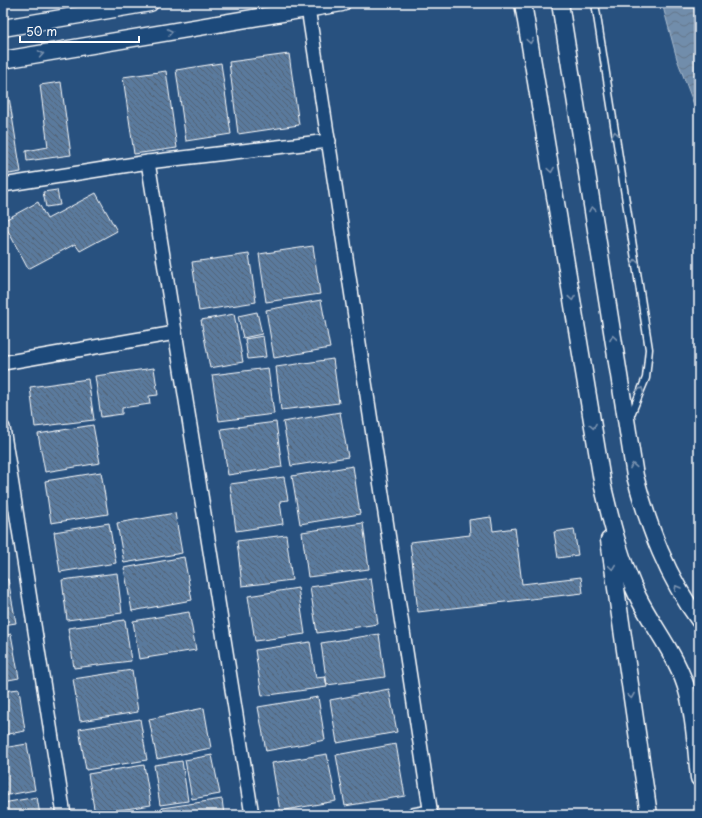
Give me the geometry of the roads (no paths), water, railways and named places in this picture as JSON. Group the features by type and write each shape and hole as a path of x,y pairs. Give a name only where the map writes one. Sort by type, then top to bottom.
{"street":[{"path":"3,28 150,3"},
{"path":"3,60 342,3"},
{"path":"523,3 603,487 611,566 649,815"},
{"path":"560,3 635,476 644,512 659,550 671,576 687,604 699,620"},
{"path":"308,8 431,814 413,815"},
{"path":"3,185 148,162 329,140"},
{"path":"148,162 252,815"},
{"path":"3,363 175,332"},
{"path":"3,428 64,815"},
{"path":"603,487 617,543 627,572 639,598 672,654 688,693 699,778"}],"lane":[{"path":"594,3 649,349 646,378 626,426"}],"water":[{"path":"662,3 699,3 699,118 677,59"}]}
